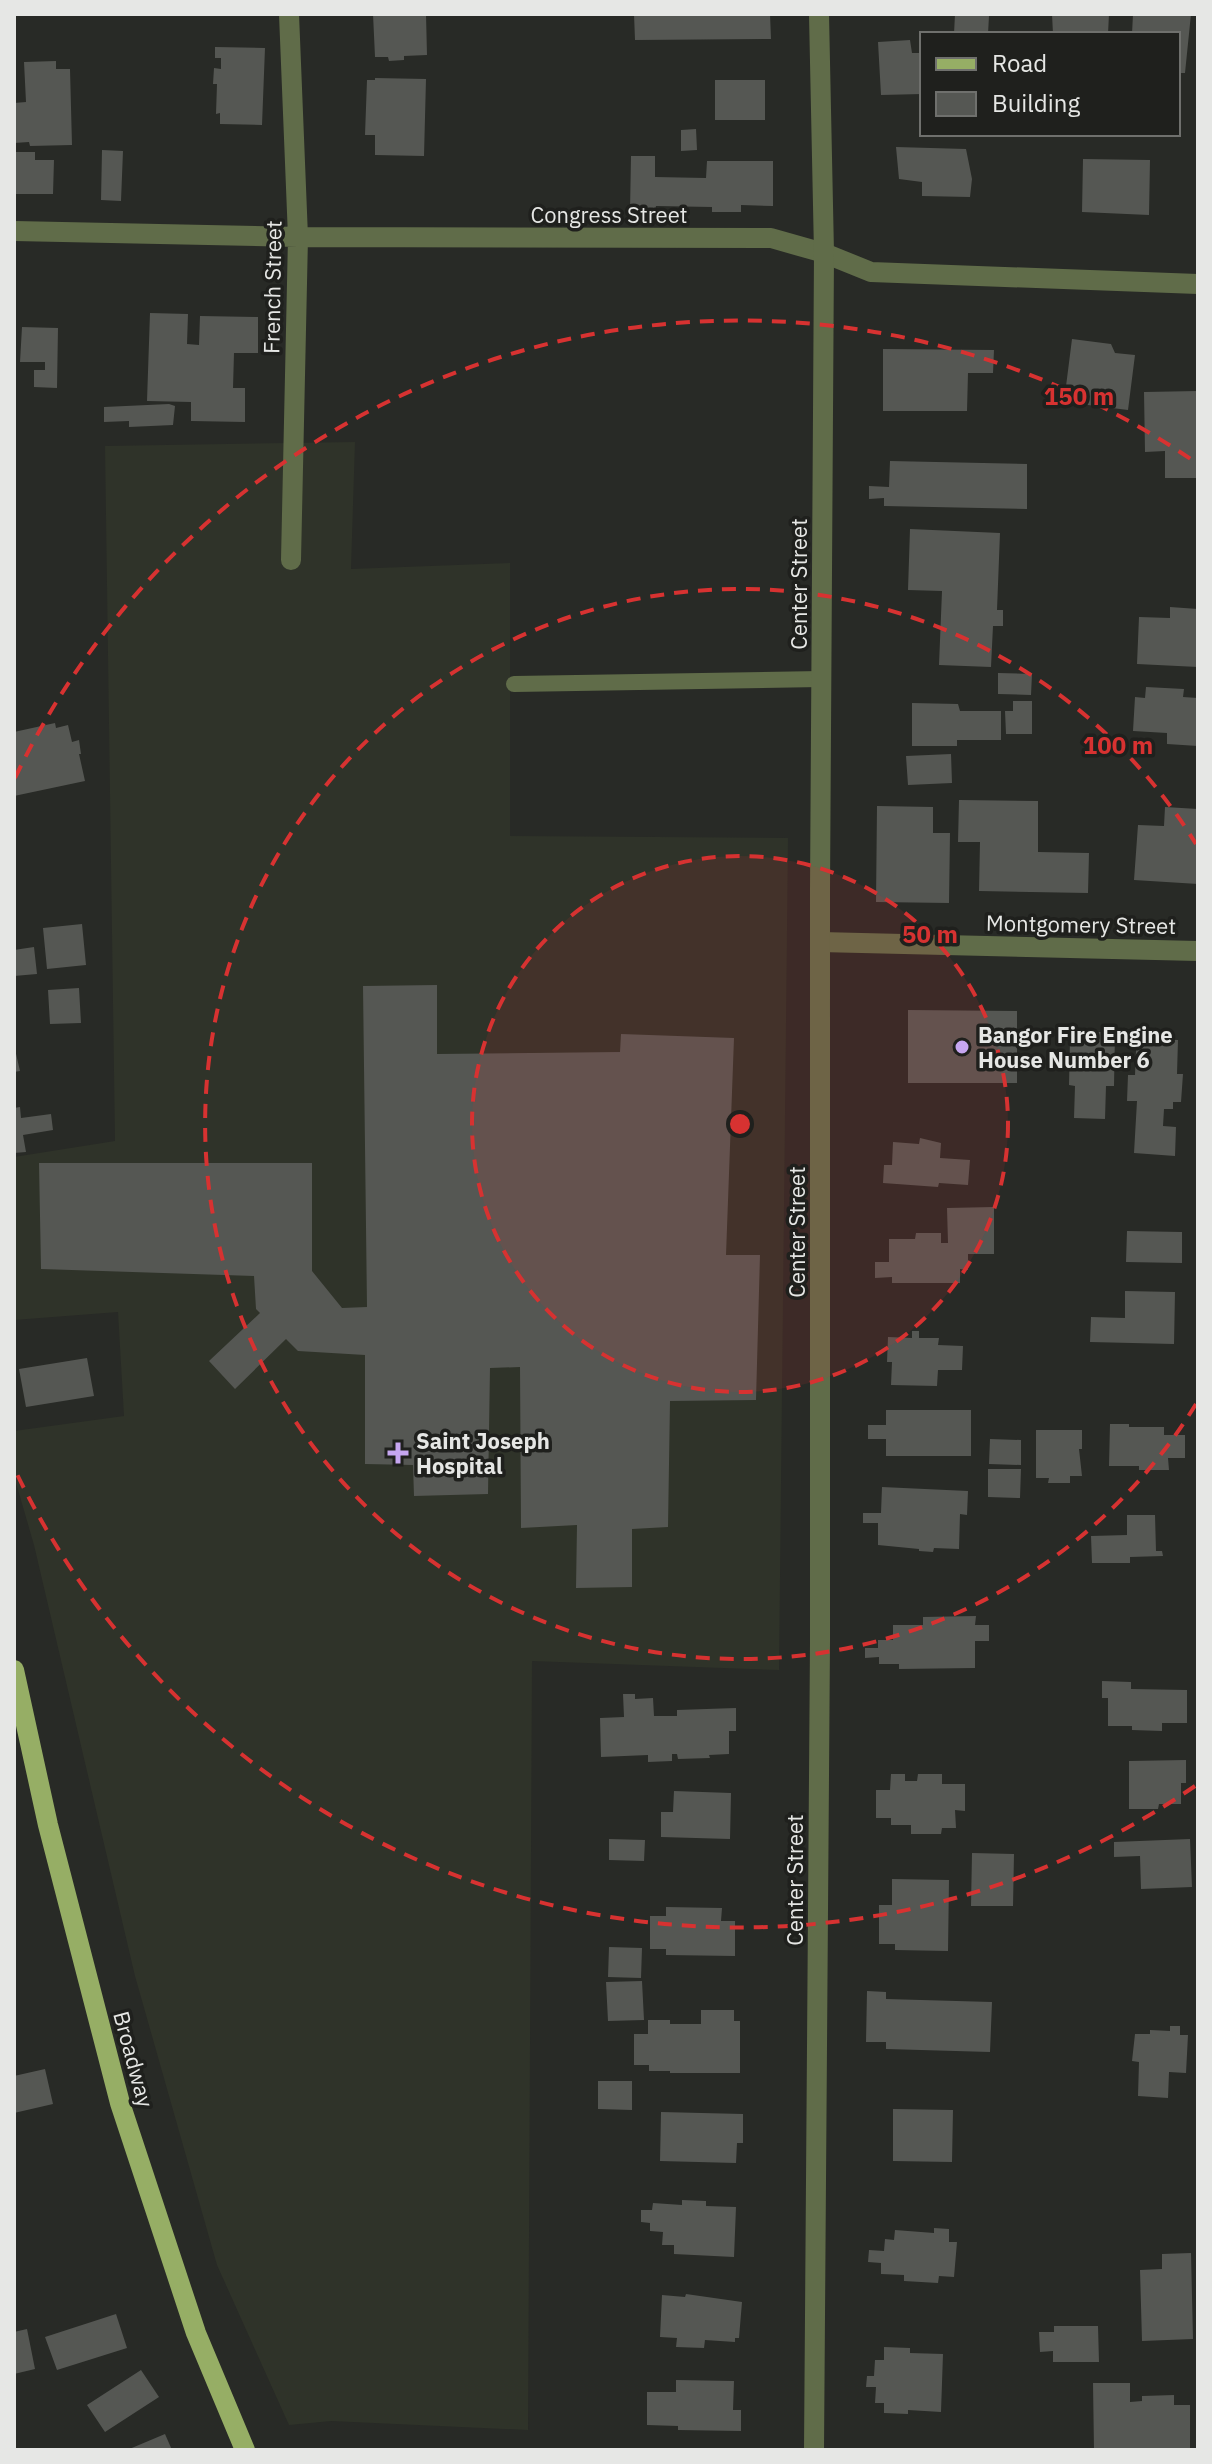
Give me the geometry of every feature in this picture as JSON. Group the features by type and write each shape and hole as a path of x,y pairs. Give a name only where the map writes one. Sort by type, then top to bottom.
{"main road":[{"name":"Broadway","path":"14,1670 48,1825 120,2103 196,2333 245,2450"}],"street":[{"name":"French Street","path":"289,14 298,237 291,560"},
{"name":"Center Street","path":"814,2450 824,253 819,14"},
{"name":"Congress Street","path":"14,231 298,237 771,238 824,253 871,272 1198,284"},
{"name":"Montgomery Street","path":"820,942 1198,951"}],"lane":[{"path":"514,684 821,679"}],"shaded area":[{"name":"Saint Joseph Hospital","path":"355,442 351,569 510,563 510,836 788,838 779,1670 532,1661 528,2430 331,2421 289,2425 217,2265 135,1976 34,1545 14,1476 14,1431 124,1416 118,1312 14,1320 14,1157 115,1141 105,446"}],"building":[{"path":"373,14 426,14 427,55 404,56 404,60 389,61 388,57 375,57"},
{"path":"634,14 770,14 771,39 635,40"},
{"path":"955,14 989,16 988,32 954,32"},
{"path":"1052,14 1109,14 1108,32 1053,32"},
{"path":"1133,14 1191,14 1185,73 1180,73 1180,32 1132,32"},
{"path":"910,40 912,53 920,53 920,94 881,95 878,42"},
{"path":"215,47 265,48 262,125 220,124 220,113 216,114 217,84 213,84 214,68 221,69 221,58 215,58"},
{"path":"56,61 56,69 70,69 72,145 30,146 29,142 14,143 14,103 26,102 24,62"},
{"path":"426,79 424,156 375,155 375,135 365,135 367,80"},
{"path":"715,80 765,80 765,120 715,120"},
{"path":"696,129 697,150 681,151 681,130"},
{"path":"896,147 966,149 972,179 970,197 922,196 922,182 899,179"},
{"path":"102,150 123,151 121,201 101,200"},
{"path":"14,152 35,152 35,160 54,160 53,194 14,194"},
{"path":"631,156 655,156 655,177 706,178 707,161 773,161 773,206 741,205 741,212 712,212 712,207 656,206 655,211 630,211"},
{"path":"1083,159 1150,160 1149,215 1082,212"},
{"path":"150,313 188,314 187,344 199,345 200,316 258,317 258,353 234,353 233,388 245,388 245,422 191,421 191,402 147,401"},
{"path":"22,327 58,328 57,388 34,387 34,370 45,370 45,362 20,362"},
{"path":"1072,339 1111,344 1115,353 1135,355 1128,410 1064,402"},
{"path":"883,349 994,350 993,373 968,373 967,411 883,411"},
{"path":"1198,391 1198,478 1165,478 1165,451 1145,452 1144,392"},
{"path":"175,406 173,425 129,427 129,421 104,422 104,407"},
{"path":"890,461 1027,464 1027,509 884,506 884,498 869,499 869,486 889,487"},
{"path":"910,529 1000,533 997,610 1003,610 1003,626 993,626 991,667 939,665 942,591 908,590"},
{"path":"1170,607 1198,609 1198,667 1137,664 1139,617 1170,618"},
{"path":"998,673 1032,674 1031,695 998,694"},
{"path":"1146,687 1184,689 1183,697 1198,698 1198,746 1167,744 1167,733 1133,731 1135,697 1145,698"},
{"path":"1013,701 1032,701 1032,734 1006,734 1005,711 1013,711"},
{"path":"912,703 958,704 960,711 1001,711 1001,740 957,740 957,746 912,746"},
{"path":"55,723 56,728 68,725 72,742 79,740 85,781 14,796 14,732"},
{"path":"951,754 952,783 908,785 906,756"},
{"path":"959,800 1038,801 1038,852 1089,853 1088,893 979,891 980,842 958,842"},
{"path":"877,806 933,807 933,833 950,833 949,903 876,902"},
{"path":"1165,807 1198,809 1198,884 1134,880 1138,825 1164,826"},
{"path":"82,924 86,965 47,969 43,928"},
{"path":"34,947 37,974 14,976 14,950"},
{"path":"437,985 437,1054 620,1052 621,1034 734,1038 726,1255 760,1255 756,1400 670,1401 668,1527 632,1529 632,1587 576,1588 577,1525 521,1528 520,1367 490,1368 488,1494 414,1496 413,1465 365,1464 365,1355 298,1351 286,1339 235,1389 209,1361 260,1313 256,1309 254,1276 41,1269 39,1163 312,1163 312,1271 342,1308 367,1307 363,986"},
{"path":"79,988 81,1023 50,1024 48,990"},
{"name":"Bangor Fire Engine House Number 6","path":"908,1010 1017,1011 1017,1083 908,1083"},
{"path":"1091,1032 1115,1032 1114,1086 1106,1086 1105,1119 1074,1118 1075,1086 1069,1085 1070,1039 1091,1040"},
{"path":"1132,1038 1178,1040 1177,1074 1183,1074 1181,1102 1173,1102 1173,1109 1164,1109 1163,1126 1176,1127 1175,1156 1134,1153 1137,1101 1127,1101 1128,1075 1135,1075 1136,1050 1131,1049"},
{"path":"14,1045 20,1071 14,1072"},
{"path":"20,1107 21,1118 51,1114 53,1130 23,1135 26,1152 14,1153 14,1108"},
{"path":"920,1138 941,1143 940,1158 970,1160 968,1185 939,1183 938,1187 883,1183 884,1165 892,1165 893,1142 919,1144"},
{"path":"994,1207 994,1254 968,1254 968,1270 960,1269 960,1283 892,1283 892,1277 875,1278 875,1262 889,1262 889,1239 915,1239 916,1233 941,1233 941,1243 948,1243 947,1208"},
{"path":"1127,1231 1182,1232 1182,1263 1126,1262"},
{"path":"1125,1291 1175,1292 1174,1344 1090,1342 1091,1317 1125,1318"},
{"path":"912,1331 919,1331 919,1338 939,1338 938,1345 963,1346 962,1370 938,1370 937,1386 891,1385 892,1362 887,1362 888,1337 912,1338"},
{"path":"87,1358 94,1396 26,1407 19,1369"},
{"path":"886,1410 971,1410 971,1456 886,1456 886,1439 868,1439 868,1425 886,1425"},
{"path":"1110,1424 1164,1427 1164,1435 1185,1435 1185,1458 1168,1458 1169,1470 1109,1466"},
{"path":"1036,1430 1082,1430 1082,1449 1079,1449 1082,1476 1070,1476 1070,1483 1048,1483 1049,1478 1036,1478"},
{"path":"990,1439 1021,1440 1021,1465 989,1464"},
{"path":"988,1469 1021,1469 1020,1498 988,1497"},
{"path":"882,1487 968,1491 967,1515 960,1514 959,1549 934,1548 933,1552 878,1545 878,1523 863,1523 863,1513 881,1513"},
{"path":"1127,1515 1155,1515 1156,1551 1162,1551 1163,1556 1130,1557 1130,1563 1092,1563 1091,1536 1127,1535"},
{"path":"976,1616 975,1625 989,1625 989,1641 975,1641 975,1668 899,1669 899,1664 879,1664 879,1657 865,1658 865,1648 878,1648 878,1640 893,1640 893,1625 923,1625 923,1617"},
{"path":"1102,1681 1131,1682 1131,1689 1187,1690 1187,1723 1162,1723 1162,1731 1108,1726 1108,1698 1102,1698"},
{"path":"623,1694 635,1694 635,1699 653,1698 654,1716 677,1716 677,1710 736,1708 736,1731 729,1731 729,1754 678,1759 677,1754 672,1754 672,1761 648,1762 648,1755 601,1757 600,1718 624,1717"},
{"path":"1186,1760 1186,1783 1181,1783 1181,1804 1159,1804 1158,1809 1129,1809 1129,1761"},
{"path":"891,1774 905,1774 905,1781 917,1781 918,1774 942,1774 942,1784 965,1784 965,1811 955,1810 956,1828 942,1828 941,1834 911,1834 911,1825 891,1825 891,1818 876,1818 876,1790 890,1790"},
{"path":"674,1791 731,1793 730,1839 661,1837 661,1812 673,1812"},
{"path":"609,1839 645,1840 644,1861 609,1860"},
{"path":"1190,1839 1192,1887 1141,1889 1140,1856 1114,1857 1114,1842"},
{"path":"972,1853 1014,1854 1013,1906 971,1906"},
{"path":"892,1879 949,1880 948,1951 895,1950 895,1944 879,1944 879,1905 892,1905"},
{"path":"666,1907 722,1908 721,1921 735,1921 735,1956 666,1955 666,1949 650,1949 650,1916 666,1916"},
{"path":"609,1947 642,1948 641,1978 608,1977"},
{"path":"642,1981 644,2020 608,2021 606,1982"},
{"path":"867,1991 886,1992 886,1999 992,2002 990,2052 886,2049 886,2042 866,2042"},
{"path":"701,2010 734,2010 734,2021 740,2021 740,2073 670,2073 649,2071 649,2065 634,2065 634,2034 648,2034 648,2020 701,2024"},
{"path":"1170,2026 1180,2026 1180,2035 1188,2035 1186,2073 1169,2072 1168,2098 1138,2096 1139,2062 1132,2061 1135,2034 1150,2034 1150,2030 1170,2031"},
{"path":"45,2069 53,2104 14,2113 14,2076"},
{"path":"598,2081 632,2081 632,2110 598,2109"},
{"path":"893,2109 953,2110 952,2162 893,2161"},
{"path":"661,2112 743,2114 743,2143 737,2143 736,2163 660,2161"},
{"path":"682,2200 706,2201 706,2206 736,2207 734,2257 674,2254 674,2245 662,2245 663,2232 650,2231 650,2223 641,2222 641,2210 652,2210 653,2203 682,2205"},
{"path":"934,2228 949,2229 949,2242 957,2242 954,2277 939,2276 938,2283 904,2281 904,2275 881,2274 881,2263 868,2262 869,2250 884,2251 885,2239 894,2240 895,2230 934,2233"},
{"path":"1191,2253 1193,2339 1142,2341 1140,2270 1162,2269 1162,2254"},
{"path":"686,2294 742,2302 739,2338 735,2338 735,2342 705,2340 704,2348 676,2347 677,2338 660,2337 662,2295 685,2297"},
{"path":"116,2314 127,2348 57,2370 45,2337"},
{"path":"1054,2326 1098,2326 1099,2362 1053,2362 1053,2351 1040,2352 1039,2332 1054,2332"},
{"path":"27,2329 35,2369 14,2374 14,2332"},
{"path":"884,2347 910,2348 910,2353 943,2354 941,2412 908,2410 908,2414 884,2413 884,2403 875,2403 876,2387 866,2387 867,2376 874,2376 875,2360 884,2360"},
{"path":"141,2370 159,2397 105,2432 87,2405"},
{"path":"676,2380 734,2381 733,2410 741,2410 741,2431 678,2430 678,2426 647,2425 647,2392 676,2392"},
{"path":"1093,2383 1130,2383 1130,2402 1142,2401 1142,2396 1174,2395 1174,2405 1190,2405 1190,2449 1094,2450"},
{"path":"165,2434 172,2450 127,2450"}],"place":[{"name":"Bangor Fire Engine House Number 6","path":"962,1047"},
{"name":"Saint Joseph Hospital","path":"398,1453"}]}
